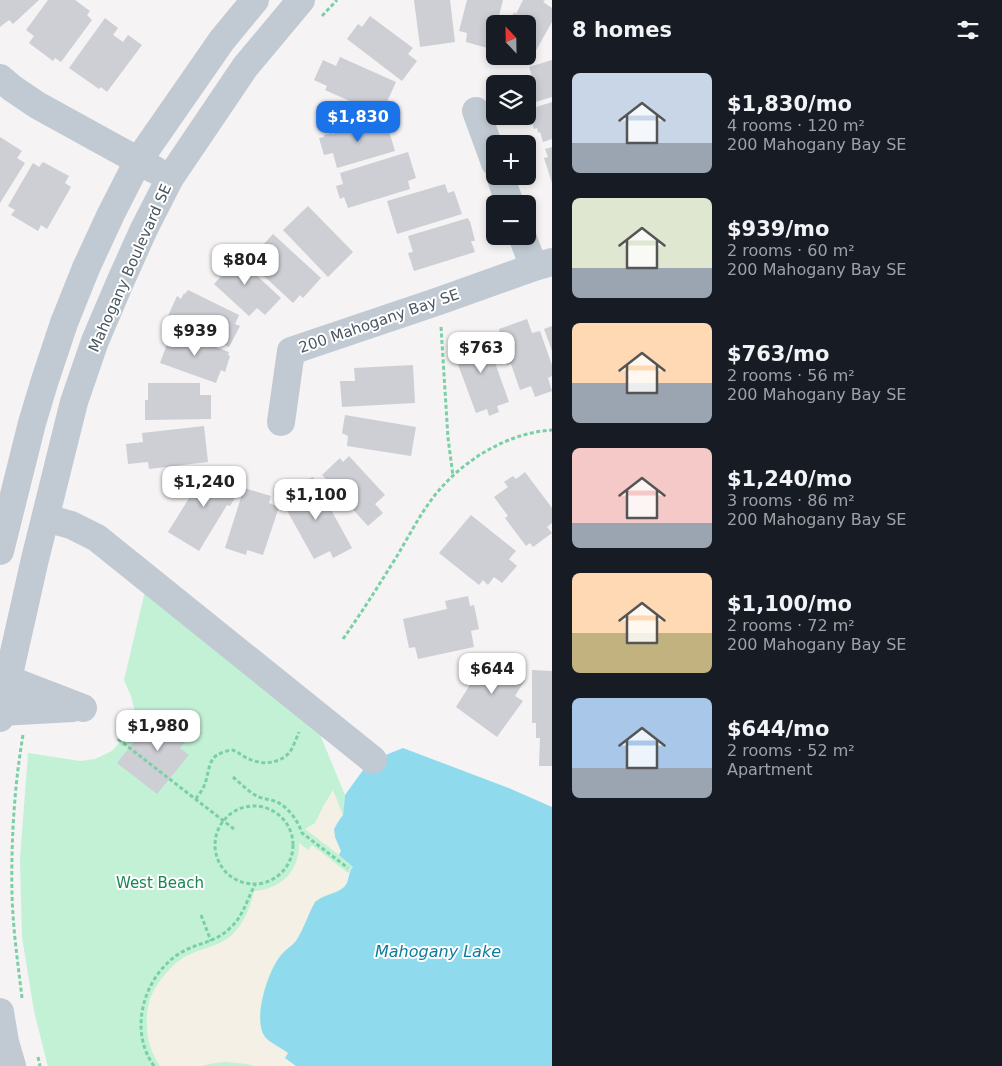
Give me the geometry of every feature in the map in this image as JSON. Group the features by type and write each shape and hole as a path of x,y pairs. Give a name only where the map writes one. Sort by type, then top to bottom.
{"street":[{"path":"0,551 32,423 64,323 86,268 138,161 222,40 254,0"},
{"name":"Mahogany Boulevard SE","path":"7,713 4,677 74,402 95,341 144,228 170,178 245,67 311,9"},
{"path":"0,78 37,105 170,178"},
{"path":"476,112 486,139"},
{"name":"200 Mahogany Bay SE","path":"281,422 291,351 543,265 529,245"},
{"path":"46,518 71,525 97,538 373,760"},
{"path":"4,677 83,708 7,713"},
{"path":"11,1008 5,1042 12,1066"}],"path":[{"path":"311,9 336,0"},
{"path":"439,301 448,438 453,476"},
{"path":"343,639 364,611 427,506 453,476 473,459 491,448 530,433 552,430"},
{"path":"196,799 203,788 211,761 217,755 232,750 259,763 270,763 281,759 289,752 302,726 313,711"},
{"path":"7,713 16,782 12,838 14,924 11,1008"},
{"path":"118,739 234,829"},
{"path":"233,777 256,796 277,802 283,806 299,825 302,833 348,868"},
{"path":"255,805 278,813 287,822 292,833 294,845 292,857 286,868 278,877 255,885 233,879 218,863 215,852 214,841 222,820 232,812 243,807 255,805"},
{"path":"278,813 283,806"},
{"path":"154,1066 144,1046 141,1027 142,1008 148,989 169,960 183,951 216,939 230,929 240,918 255,885"},
{"path":"201,915 211,941"},
{"path":"38,1057 40,1066"}],"green space":[{"name":"West Beach","path":"146,587 314,720 345,795 343,815 335,837 341,851 353,867 348,873 286,1058 296,1066 48,1066 47,1063 34,1011 22,937 20,859 28,753 80,761 95,759 112,751 126,736 134,720 134,708 124,680"}],"sand":[{"path":"333,790 343,815 336,828 336,837 341,851 339,855 305,829 315,823"},
{"path":"299,843 308,850 312,845 348,873 348,879 340,890 320,898 299,937 281,955 267,980 260,1013 262,1031 270,1041 289,1053 286,1058 296,1066 254,1066 226,1062 201,1066 160,1066 149,1044 147,1027 149,1003 158,984 173,966 183,958 220,943 232,935 246,914 254,891 276,885 288,876 296,863"}],"water":[{"name":"Mahogany Lake","path":"403,748 511,789 552,807 552,1066 296,1066 285,1058 288,1053 268,1040 262,1030 260,1020 261,1008 267,982 277,961 296,941 315,902 339,891 345,886 353,867 339,855 341,851 334,829 343,815 345,795 366,766 373,760"}],"building":[{"path":"0,0 39,0 13,24 9,20 0,27"},
{"path":"48,0 75,0 90,11 87,15 92,20 61,62 55,58 53,61 29,43 34,36 26,30"},
{"path":"414,0 450,0 455,42 420,47"},
{"path":"467,0 503,0 499,15 486,15 486,48 466,42 467,33 459,31"},
{"path":"523,0 545,0 543,2 552,8 552,22 536,50 536,15 512,15 514,12 516,14"},
{"path":"370,16 413,48 408,54 417,61 402,81 347,39 358,24 362,27"},
{"path":"105,18 118,28 113,35 123,42 128,35 142,45 107,92 101,87 99,89 69,68"},
{"path":"340,57 396,82 381,115 325,90 327,86 314,80 323,60 336,66"},
{"path":"552,60 552,97 536,102 536,75 532,75 529,67"},
{"path":"552,102 552,139 543,142 540,132 538,133 537,128 534,129 533,125 536,125 536,107"},
{"path":"383,119 386,129 388,128 395,151 337,168 333,153 324,155 319,138"},
{"path":"0,137 22,151 17,158 25,163 0,203"},
{"path":"552,147 552,183 544,158 548,157 545,149"},
{"path":"408,152 416,178 408,181 410,189 348,208 344,197 340,199 336,186 343,184 340,173"},
{"path":"43,162 69,176 65,183 71,187 47,229 41,225 38,231 11,215 15,210 8,206 33,163 39,167"},
{"path":"445,184 448,193 454,191 462,214 397,234 387,201"},
{"path":"308,206 353,252 328,277 283,230"},
{"path":"468,218 475,241 471,241 475,252 414,271 408,253 413,252 408,236"},
{"path":"273,234 321,278 303,298 300,295 293,303 250,263 264,248 262,246"},
{"path":"229,250 281,298 265,315 257,308 249,316 214,284 224,273 215,265"},
{"path":"188,290 239,315 235,324 240,326 229,347 168,316 177,296 181,299"},
{"path":"527,319 532,333 540,331 552,365 552,376 548,378 552,391 535,397 531,386 520,390 511,364 507,365 497,336 500,335 499,329"},
{"path":"552,326 552,351 544,329"},
{"path":"172,331 229,352 228,355 230,356 225,372 221,370 216,383 160,363"},
{"path":"482,334 483,338 489,335 498,359 494,360 509,402 497,406 499,412 489,416 487,409 476,413 453,351 462,348 460,342"},
{"path":"413,365 415,403 342,407 340,381 355,381 354,368"},
{"path":"148,383 200,383 200,395 211,395 211,419 145,420 145,400 148,400"},
{"path":"345,415 416,427 411,456 347,446 348,436 342,433"},
{"path":"204,426 208,462 149,469 148,462 128,464 126,444 143,442 142,433"},
{"path":"349,456 385,495 375,504 383,513 368,526 337,492 334,495 322,482 326,479 322,475 340,458 343,462"},
{"path":"209,466 239,484 235,491 238,493 230,506 227,505 199,551 168,532"},
{"path":"525,472 552,508 552,523 547,527 552,533 533,547 530,543 526,546 505,518 508,516 494,497 508,487 504,482 513,476 516,479"},
{"path":"313,477 352,548 333,558 330,551 314,559 285,507 294,501 288,490"},
{"path":"244,488 271,496 269,503 279,507 263,555 247,550 246,555 225,548"},
{"path":"471,515 516,551 509,559 517,566 502,583 494,577 488,585 483,580 479,585 439,553"},
{"path":"468,596 470,606 474,605 479,629 471,631 474,647 418,659 415,647 409,648 403,619 447,609 445,601"},
{"path":"484,654 491,659 493,656 525,680 515,696 523,701 497,737 456,707 471,683 465,679"},
{"path":"532,670 552,671 552,766 539,766 540,738 536,738 536,723 532,723"},
{"path":"172,710 196,729 180,748 189,755 157,794 117,763 148,724 156,730"}]}
